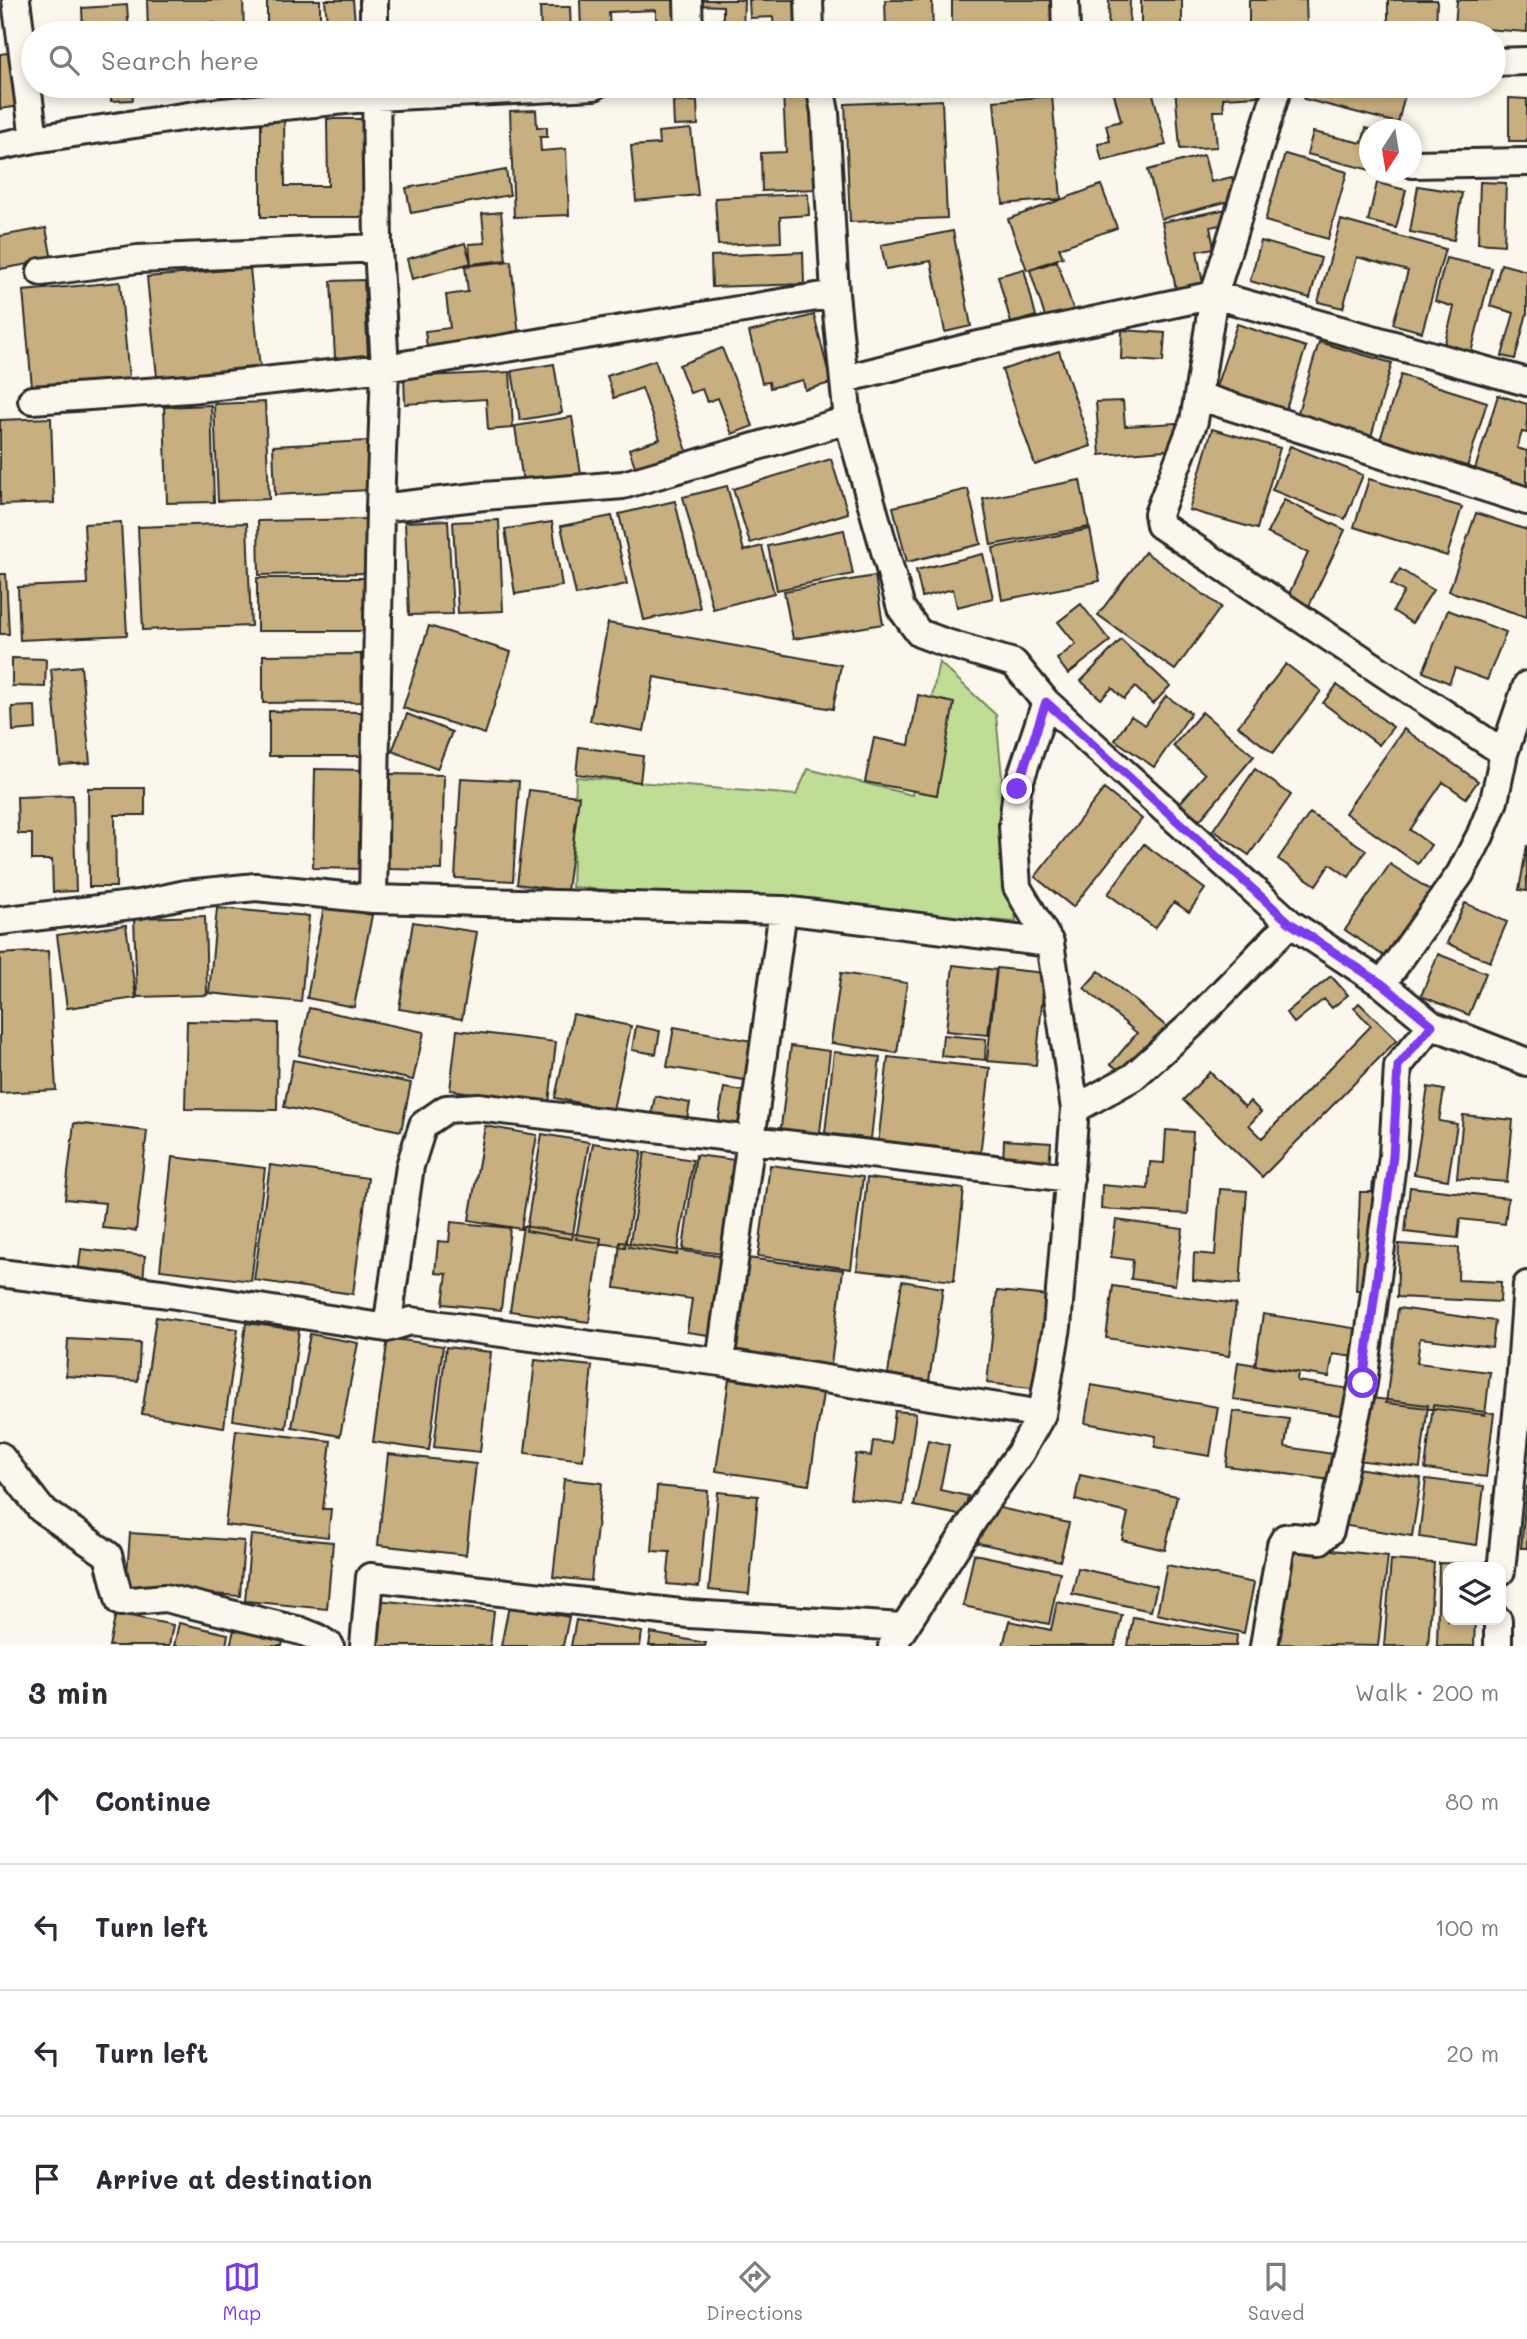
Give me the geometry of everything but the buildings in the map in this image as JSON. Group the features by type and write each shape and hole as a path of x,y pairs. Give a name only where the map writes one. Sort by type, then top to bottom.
{"street":[{"path":"16,0 21,39"},
{"path":"373,0 374,21"},
{"path":"688,0 689,21"},
{"path":"809,0 810,21"},
{"path":"1065,0 1066,21"},
{"path":"1506,62 1527,61"},
{"path":"29,98 34,139"},
{"path":"0,146 323,98"},
{"path":"373,899 385,368 378,247 376,98"},
{"path":"822,98 835,293 848,420 901,608 919,632 1014,663 1046,702 1290,923 1382,984 1432,1025 1527,1062"},
{"path":"1274,98 1214,295 1194,421 1158,514 1160,525 1504,753"},
{"path":"1422,164 1527,162"},
{"path":"41,272 138,258 378,247"},
{"path":"32,400 189,388 385,368 835,293"},
{"path":"845,379 974,346 1214,295 1527,382"},
{"path":"1198,396 1527,501"},
{"path":"380,508 484,496 623,485 848,420"},
{"path":"1382,984 1460,874 1480,836 1494,801 1504,753 1527,685"},
{"path":"364,1646 370,1577 897,1637 1020,1452 1042,1414 1057,1327 1075,1109 1050,943 1017,887 1013,825 1017,789 1046,702"},
{"path":"0,921 140,904 186,894 256,887 373,899 783,910 1050,943"},
{"path":"720,1362 783,910"},
{"path":"1075,1109 1133,1077 1191,1025 1290,923"},
{"path":"1264,1646 1281,1545 1285,1538 1320,1540 1330,1531 1363,1383 1393,1156 1398,1066 1432,1025"},
{"path":"387,1328 410,1166 423,1125 446,1109 478,1107 1070,1178"},
{"path":"0,1273 169,1294 387,1328 411,1321 720,1362 1042,1414"},
{"path":"1502,1562 1523,1384 1527,1285"},
{"path":"0,1457 41,1509 108,1555 120,1602 165,1598 301,1632 330,1646"},
{"path":"1498,1646 1499,1625"}],"green space":[{"path":"939,662 996,715 1016,922 572,887 576,777 796,795 808,769 912,795"}],"route":[{"path":"1017,789 1046,702 1290,923 1382,984 1432,1025 1398,1066 1394,1100 1393,1156 1363,1383"}]}
